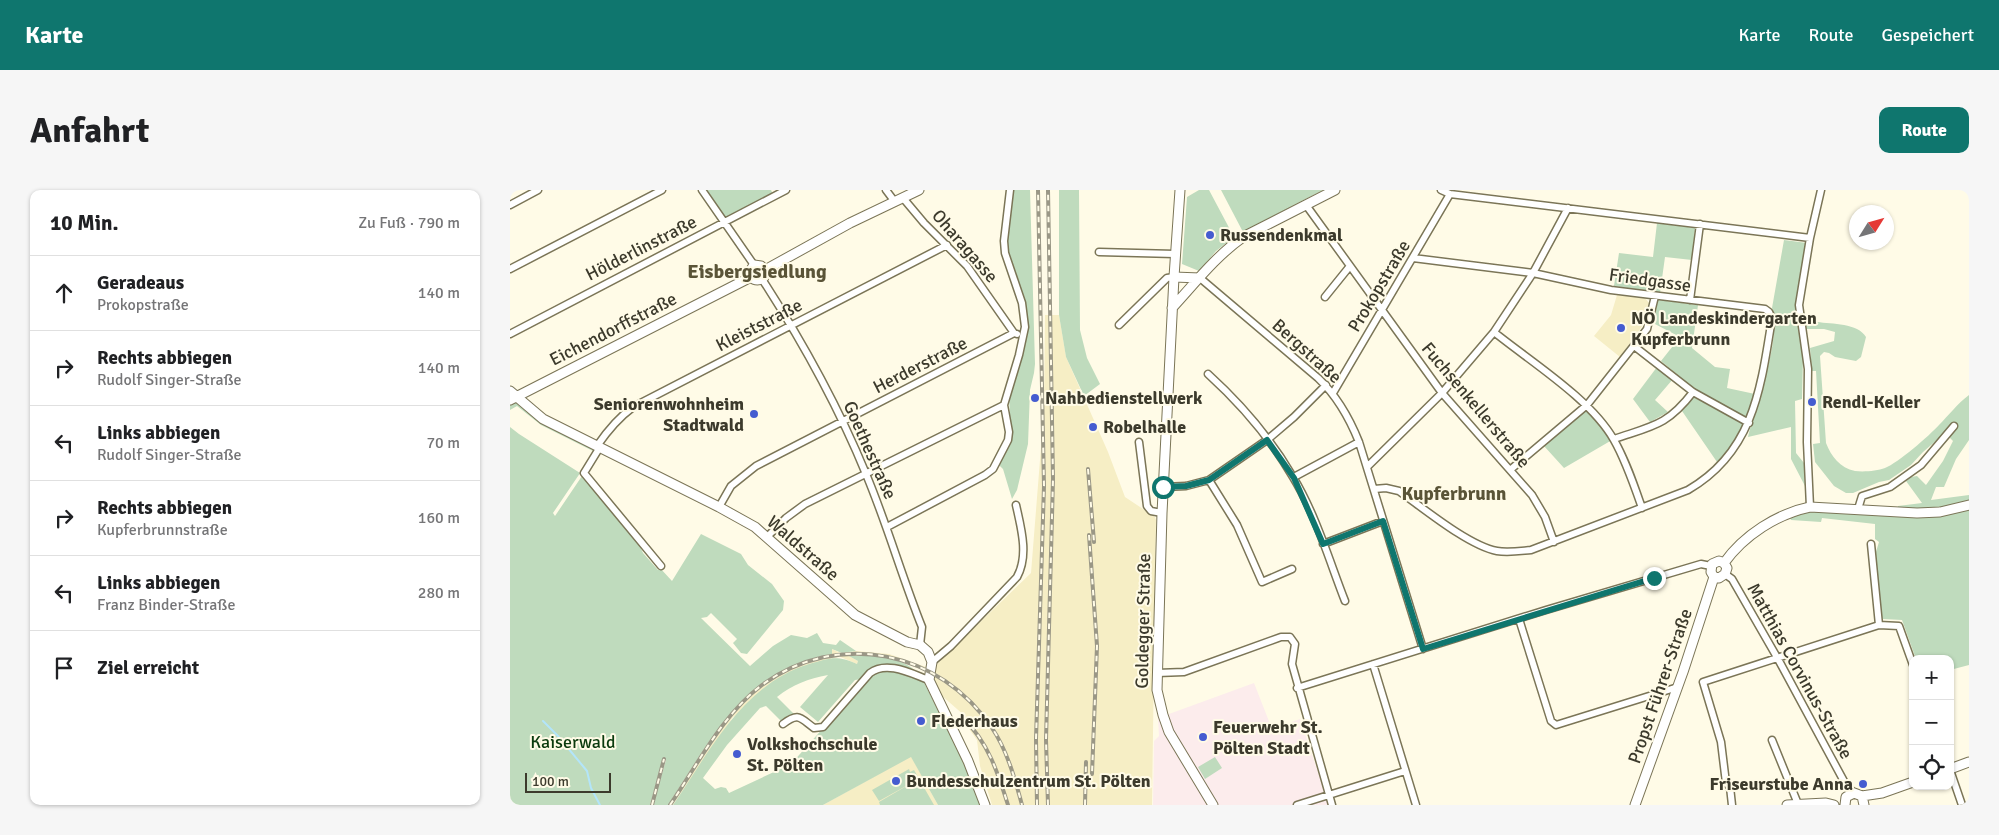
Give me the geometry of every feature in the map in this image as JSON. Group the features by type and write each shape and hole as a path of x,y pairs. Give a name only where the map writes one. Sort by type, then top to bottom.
{"street":[{"path":"510,205 538,190"},
{"path":"510,269 662,190"},
{"path":"702,190 754,265 761,266 764,274"},
{"name":"Hölderlinstraße","path":"510,334 786,190"},
{"name":"Oharagasse","path":"886,190 924,223 976,276 1014,333"},
{"path":"754,265 750,271 751,277 756,280 850,223 919,190"},
{"path":"887,527 986,475 993,469 1008,440 1009,432 1004,405 1019,355 1025,323 1022,303 1005,254 1004,241 1010,190"},
{"name":"Goldegger Straße","path":"1180,190 1163,487 1157,673 1159,702 1169,732 1213,805"},
{"path":"1172,308 1222,253 1243,237 1334,190"},
{"path":"1441,190 1450,194 1810,238"},
{"path":"1810,507 1807,442 1808,368 1799,305 1810,238 1821,190"},
{"name":"Prokopstraße","path":"1333,393 1450,194"},
{"name":"Fuchsenkellerstraße","path":"1306,205 1442,393 1532,495 1545,517 1554,542"},
{"path":"1367,467 1442,393 1494,332 1533,273 1568,208"},
{"path":"1690,300 1700,224"},
{"name":"Kleiststraße","path":"661,566 584,473 614,422 633,407 947,245"},
{"path":"1099,252 1175,254"},
{"name":"Friedgasse","path":"1412,258 1533,273 1611,290 1765,309 1772,318 1762,379 1749,423"},
{"path":"1325,297 1350,266"},
{"name":"Goethestraße","path":"764,274 842,421 866,473 922,628 920,645"},
{"name":"Eichendorffstraße","path":"512,396 751,277"},
{"path":"1119,325 1167,278 1174,282 1193,286"},
{"path":"1174,282 1200,278"},
{"name":"Bergstraße","path":"1200,278 1326,385 1346,412 1359,442 1423,649"},
{"path":"1510,470 1587,405 1647,329 1655,296"},
{"path":"1494,332 1587,405 1614,439 1630,472 1642,508"},
{"path":"1014,333 1022,336"},
{"name":"Herderstraße","path":"719,507 731,486 756,466 1014,333"},
{"path":"1374,489 1386,488 1399,491 1472,542 1496,551 1513,552 1531,550 1554,542 1688,490 1702,482 1722,464 1734,449 1749,423 1692,392 1634,346"},
{"path":"1208,374 1244,410 1294,478 1323,544 1345,601"},
{"path":"1163,487 1186,486 1209,480 1267,440 1294,417 1326,385"},
{"path":"1614,439 1670,418 1692,392"},
{"name":"Waldstraße","path":"512,396 543,419 755,527 855,615 907,642 920,645"},
{"path":"767,537 786,518 805,504 1004,405"},
{"path":"1858,509 1862,496 1890,487 1921,464 1954,426"},
{"path":"1139,442 1147,506 1151,511 1162,513"},
{"path":"1294,478 1359,442"},
{"path":"1209,480 1237,525 1262,582 1292,569"},
{"path":"932,662 951,646 1017,577 1021,570 1022,537 1016,505"},
{"path":"1724,563 1731,553 1745,540 1768,524 1794,510 1810,507 1918,513 1940,512 1969,505"},
{"path":"1323,544 1383,521"},
{"path":"1871,544 1879,625"},
{"path":"1717,561 1724,563 1727,568 1725,574 1721,577 1714,577 1710,572 1711,566 1717,561"},
{"path":"1297,688 1701,564 1711,566"},
{"name":"Matthias Corvinus-Straße","path":"1725,574 1732,580 1778,658 1855,799"},
{"name":"Propst Führer-Straße","path":"1636,805 1678,687 1714,577"},
{"path":"1518,620 1551,721 1559,725 1678,687"},
{"path":"1732,805 1730,787 1726,783 1722,742 1704,682 1879,625 1899,626 1909,655"},
{"path":"1157,673 1184,672 1285,636 1290,637 1295,644 1292,663 1297,688 1332,805"},
{"path":"920,645 928,652 932,662 929,680 968,761 985,805"},
{"path":"1373,664 1416,805"},
{"path":"783,724 795,717 800,717 814,728 820,728 870,673 880,668 897,669 929,680"},
{"path":"1772,740 1798,804"},
{"path":"1954,768 1969,762"},
{"path":"1297,805 1405,771"},
{"path":"1954,782 1962,805"},
{"path":"1787,805 1830,804 1882,793 1909,783"}],"shaded area":[{"name":"NÖ Landeskindergarten Kupferbrunn","path":"1617,295 1645,298 1649,303 1643,325 1620,357 1594,336 1611,315"},
{"path":"1045,315 1059,315 1066,357 1108,452 1125,497 1155,517 1156,520 1152,805 992,805 980,766 977,740 962,719 965,716 941,695 935,681 937,664 1031,573 1044,410"},
{"path":"832,649 844,655 842,653 856,651 889,654 926,667 926,671 899,661 864,656 849,656 858,661 857,664 836,655 838,657 807,665 733,717 673,805 668,805 729,714 751,691 778,672 805,660 831,654"},
{"path":"1254,683 1272,729 1300,719 1329,805 1153,805 1154,741 1159,736 1158,718"},
{"name":"Bundesschulzentrum St. Pölten","path":"911,756 938,805 823,805"}],"green space":[{"path":"707,190 771,190 773,194 726,218"},
{"path":"1012,190 1030,190 1035,364 1030,390 1028,444 1017,490 1012,499 1003,469 998,464 1011,435 1009,397 1027,328 1006,253"},
{"path":"1059,190 1079,190 1080,330 1087,358 1100,384 1084,396 1066,357 1059,315"},
{"path":"1199,190 1209,190 1234,237 1216,251 1199,271 1182,264 1187,197"},
{"path":"1221,190 1323,190 1243,232"},
{"path":"1657,223 1695,228 1692,260 1665,257 1660,293 1614,286 1619,253 1653,257"},
{"path":"1784,240 1807,243 1795,308 1803,357 1802,399 1795,401 1796,453 1804,463 1805,486 1791,459 1791,427 1748,437 1771,354 1774,337 1772,308"},
{"path":"1658,300 1698,305 1692,348 1715,367 1730,369 1727,388 1755,394 1747,418 1696,390 1661,361 1680,337 1653,323"},
{"path":"1817,322 1851,327 1862,332 1866,337 1861,357 1856,361 1835,357 1824,352 1820,356 1826,443 1837,461 1855,471 1878,470 1891,465 1921,442 1969,395 1969,440 1956,459 1944,487 1936,487 1931,500 1969,495 1969,502 1939,509 1898,509 1898,506 1922,503 1906,481 1911,477 1917,476 1926,485 1943,461 1953,441 1945,433 1911,465 1889,480 1879,482 1853,493 1846,493 1834,486 1815,462 1813,444 1820,443 1816,371 1812,371 1810,348 1834,341 1835,332 1824,329 1806,329 1805,323"},
{"path":"1657,367 1673,379 1655,400 1668,412 1650,422 1633,399"},
{"path":"1693,397 1744,424 1732,447 1717,462 1682,411"},
{"name":"Kaiserwald","path":"516,401 594,448 595,451 553,513 555,516 582,476 639,544 643,553 658,570 660,568 672,581 701,534 741,554 748,565 772,584 784,601 783,610 747,654 741,653 733,643 737,639 711,613 707,617 701,618 750,666 773,646 791,635 807,638 817,633 823,643 836,645 840,640 856,651 842,653 832,649 832,654 802,662 776,674 753,691 716,732 668,805 653,805 666,760 663,758 650,805 510,805 510,427 580,473 593,451 541,425 517,406 510,410 510,403"},
{"path":"1584,412 1590,412 1612,440 1564,468 1544,446"},
{"path":"1969,509 1969,665 1954,669 1954,655 1915,655 1902,620 1883,619 1881,616 1875,555 1879,542 1875,539 1875,524 1822,518 1821,522 1791,520 1790,518 1811,511"},
{"path":"849,656 876,656 894,660 917,672 894,666 876,667 863,678 855,680 818,722 800,707 828,675 795,685 777,697 794,714 782,722 766,706 760,708 727,745 703,778 715,789 726,788 729,793 791,764 868,678 881,671 888,670 910,675 924,682 968,772 980,805 938,805 911,757 823,805 673,805 730,722 765,687 785,674 823,660 838,658 857,664 858,661"},
{"path":"1215,757 1222,768 1205,779 1198,767"},
{"path":"909,769 910,772 914,770 934,805 880,805 879,802 915,781 879,801 872,790"}],"waterway":[{"path":"543,721 587,771 591,788 600,805"}],"railway":[{"path":"1037,805 1036,739 1044,486 1038,190"},
{"path":"1048,190 1053,479 1046,740 1048,805"},
{"path":"1088,469 1094,542"},
{"path":"1089,535 1097,646 1092,774"},
{"path":"670,805 723,725 748,697 762,685 792,668 823,657 855,654 886,657 917,666 945,681 970,702 992,728 1002,746 1022,805"},
{"path":"963,718 972,727 986,748 1008,805"},
{"path":"652,805 664,759"},
{"path":"1085,805 1086,762"}],"place":[{"name":"Russendenkmal","path":"1210,235"},
{"name":"NÖ Landeskindergarten Kupferbrunn","path":"1621,328"},
{"name":"Nahbedienstellwerk","path":"1035,398"},
{"name":"Rendl-Keller","path":"1812,402"},
{"name":"Seniorenwohnheim Stadtwald","path":"754,414"},
{"name":"Robelhalle","path":"1093,427"},
{"name":"Flederhaus","path":"921,721"},
{"name":"Feuerwehr St. Pölten Stadt","path":"1203,737"},
{"name":"Volkshochschule St. Pölten","path":"737,754"},
{"name":"Bundesschulzentrum St. Pölten","path":"896,781"},
{"name":"Friseurstube Anna","path":"1863,784"}],"district":[{"name":"Eisbergsiedlung","path":"757,271"},
{"name":"Kupferbrunn","path":"1454,494"}],"route":[{"path":"1163,487 1186,486 1209,480 1267,440 1294,478 1323,544 1383,521 1423,649 1654,578"}]}
